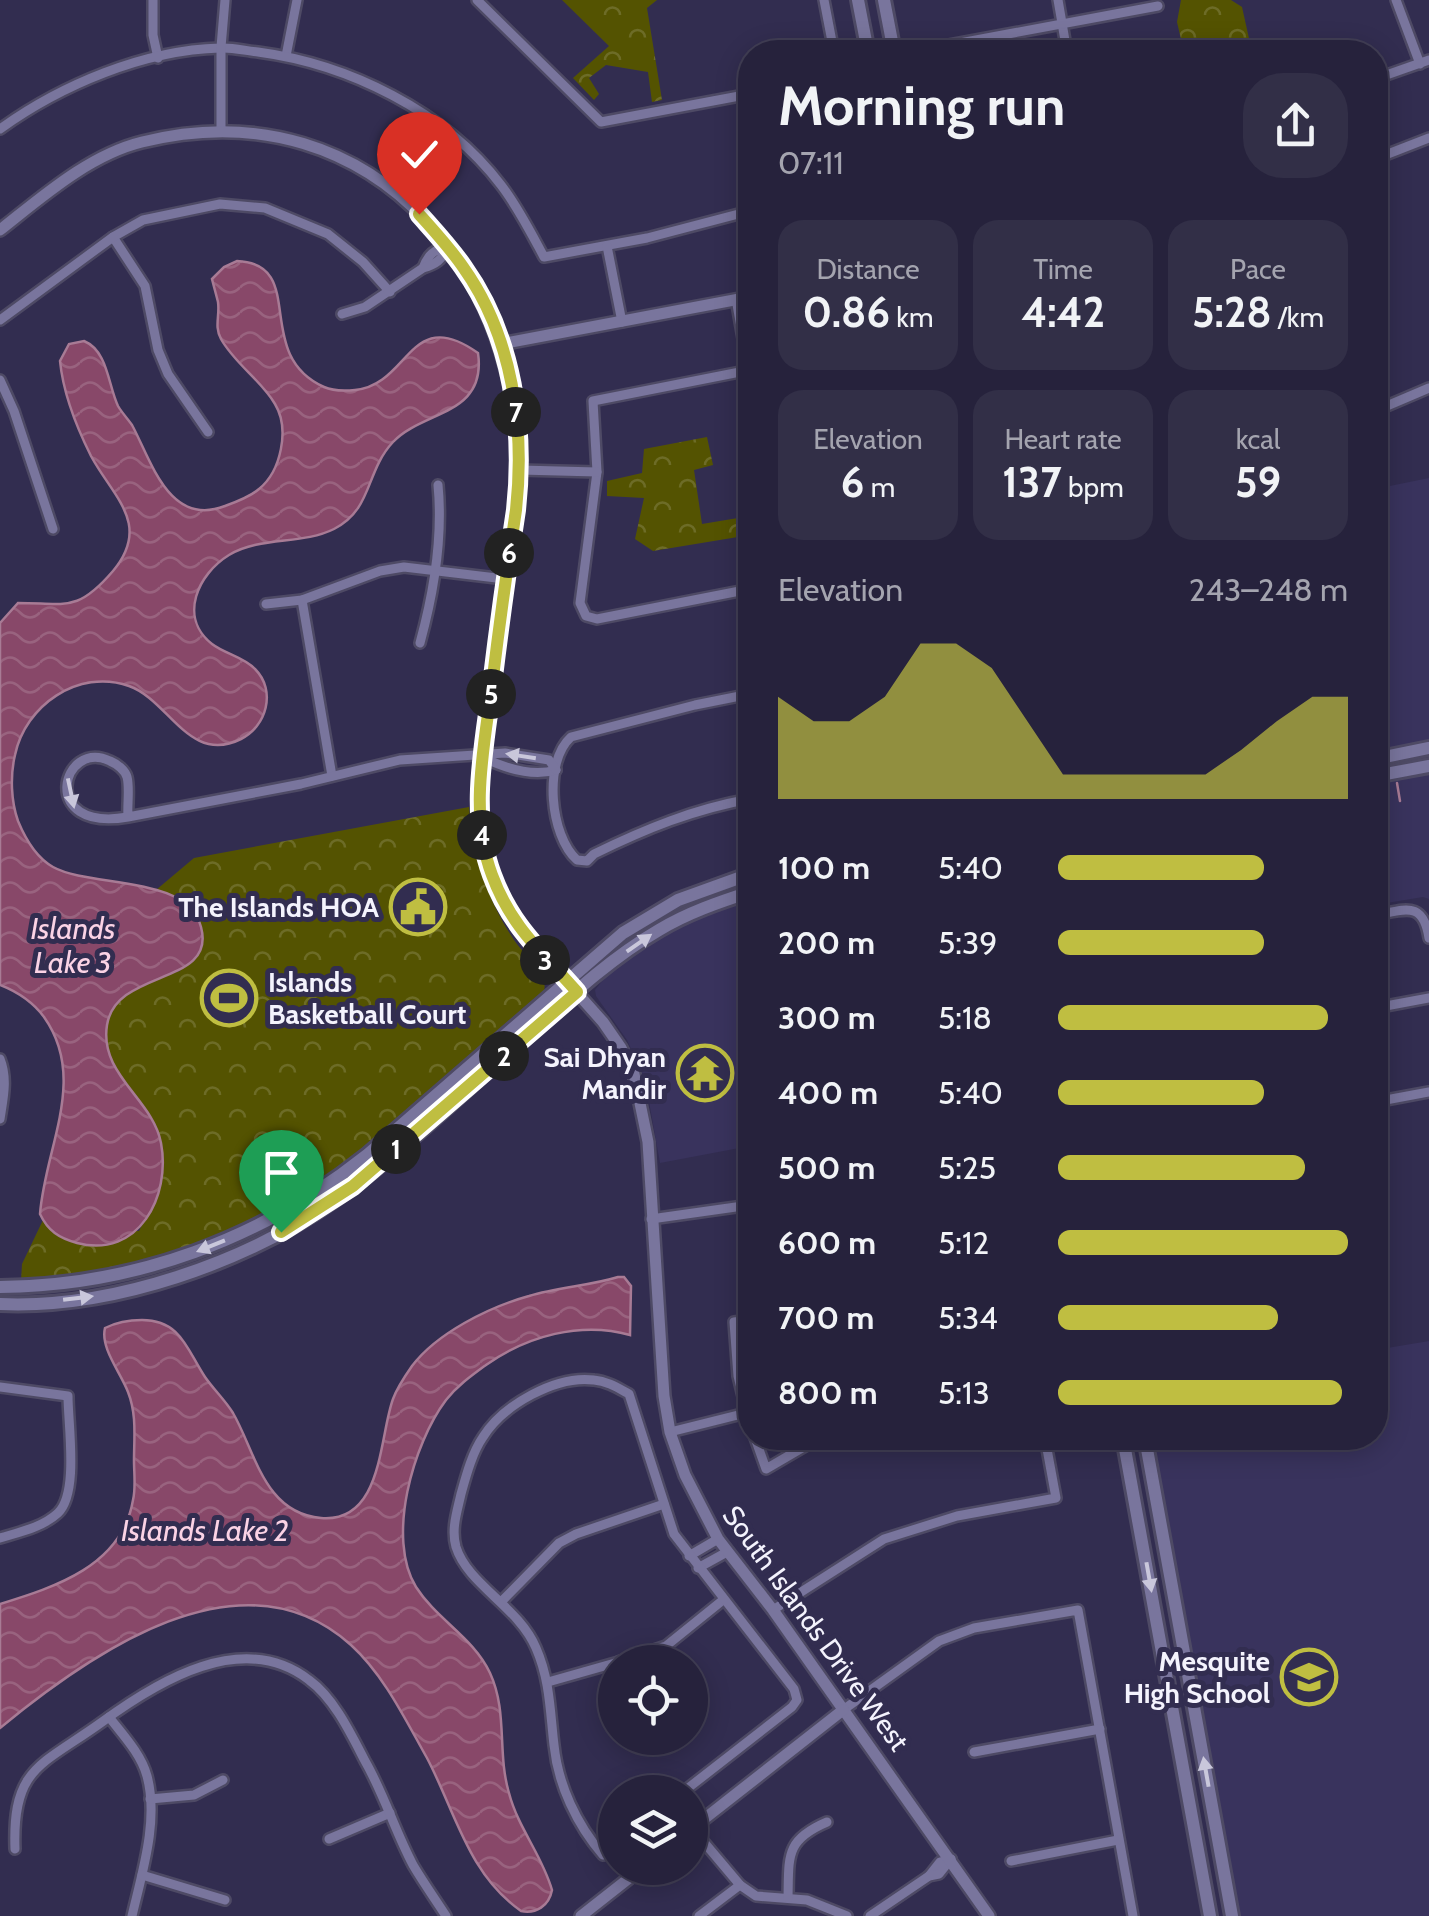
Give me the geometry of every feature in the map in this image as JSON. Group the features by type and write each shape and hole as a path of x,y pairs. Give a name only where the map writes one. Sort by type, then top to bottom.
{"main road":[{"path":"858,0 866,40"},
{"path":"884,0 892,40"},
{"path":"1388,756 1429,748"},
{"path":"1388,774 1429,766"},
{"path":"0,1304 82,1298 159,1282 248,1249 294,1225 353,1186 572,986 623,933 678,900 738,878"},
{"path":"0,1287 53,1285 122,1274 186,1256 259,1226 350,1169 572,986 662,928 738,896"},
{"path":"1125,1450 1210,1916"},
{"path":"1147,1450 1232,1916"}],"street":[{"path":"153,0 153,35 158,58"},
{"path":"221,130 221,48 226,0"},
{"path":"286,56 297,0"},
{"path":"477,0 601,122 738,96"},
{"path":"824,0 832,40"},
{"path":"1058,0 1065,40"},
{"path":"1388,74 1424,62 1396,0"},
{"path":"975,40 1158,6"},
{"path":"0,129 75,83 119,67 221,48 286,56 348,75 394,96 442,130 500,184 544,258 738,213"},
{"name":"South Islands Drive West","path":"0,230 54,188 138,143 221,130 270,135 313,146 353,164 389,187 419,214 466,270 500,344 519,431 520,470 482,757 479,809 482,842 491,874 520,929 621,1048 634,1074 648,1142 660,1365 670,1432 685,1475 718,1540 989,1916"},
{"path":"1388,154 1429,138"},
{"path":"0,320 143,220 220,204 266,208 328,234 390,292"},
{"path":"114,237 145,286 158,350 168,374 208,432"},
{"path":"607,246 622,322"},
{"path":"342,314 365,308 443,258 448,247"},
{"path":"500,344 736,299 738,310"},
{"path":"738,373 593,401 597,472 580,603 586,616 597,619 738,591"},
{"path":"0,380 53,529"},
{"path":"1388,405 1429,388"},
{"path":"520,470 597,472"},
{"path":"420,643 441,517 438,486"},
{"path":"266,604 302,600 380,571 404,567 505,579"},
{"path":"302,600 332,776"},
{"path":"738,697 584,731 565,742 556,770 560,831 577,860 587,861 594,854 670,820 738,802"},
{"path":"128,816 127,777 118,765 104,758 88,758 75,764 67,777 68,796 74,809 89,818 108,820 332,776 424,756 482,757 503,767 544,774 556,770"},
{"path":"1388,914 1413,910 1426,922 1429,938"},
{"path":"1388,1006 1429,998"},
{"path":"0,1059 5,1092 0,1120"},
{"path":"1388,1100 1429,1092"},
{"path":"651,1219 738,1208"},
{"path":"738,1322 734,1322 738,1376"},
{"path":"598,1849 587,1837 558,1769 548,1682 535,1645 520,1620 466,1566 456,1548 453,1527 484,1435 502,1415 537,1392 592,1379 629,1394 674,1534 794,1689 797,1700 792,1707 705,1775"},
{"path":"0,1387 68,1396 70,1493 62,1509 48,1521 0,1538"},
{"path":"670,1432 738,1414"},
{"path":"759,1450 766,1469 798,1450"},
{"path":"772,1610 884,1539 957,1516 1056,1498 1047,1450"},
{"path":"502,1602 559,1543 664,1504"},
{"path":"689,1556 718,1540"},
{"path":"698,1568 728,1552"},
{"path":"667,1645 723,1600"},
{"path":"708,1816 939,1640 974,1628 1078,1610 1133,1916"},
{"path":"15,1849 15,1808 27,1776 140,1694 174,1678 246,1657 268,1660 312,1681 332,1705 366,1762 415,1868 446,1916"},
{"path":"548,1682 598,1668"},
{"path":"109,1717 139,1756 150,1799 142,1875 132,1916"},
{"path":"974,1752 1100,1729"},
{"path":"150,1799 194,1795 223,1780"},
{"path":"329,1839 390,1813"},
{"path":"788,1898 788,1860 793,1846 804,1832 827,1822"},
{"path":"1011,1861 1118,1840"},
{"path":"708,1848 740,1885 756,1896 824,1904 847,1916"},
{"path":"870,1916 946,1869 951,1859"},
{"path":"142,1875 226,1900"},
{"path":"580,1916 620,1885"},
{"path":"699,1916 740,1885"}],"shaded area":[{"path":"1429,478 1429,743 1388,748 1388,486"},
{"path":"1429,772 1429,899 1388,903 1388,780"},
{"path":"738,902 738,1148 660,1163 645,1079 627,1040 595,990 611,970 678,925"},
{"name":"Mesquite High School","path":"1429,1341 1429,1916 1224,1916 1156,1450 1388,1450 1388,1348"}],"green space":[{"path":"562,0 657,0 647,8 662,100 652,102 648,72 606,65 589,78 599,94 594,100 573,78 609,46"},
{"path":"1181,0 1231,0 1242,7 1249,40 1181,40 1177,22"},
{"path":"707,437 713,465 694,470 702,524 738,518 738,537 653,551 635,539 644,498 607,496 607,481 642,473 644,449"},
{"path":"469,807 474,843 489,893 504,925 543,978 544,991 380,1138 289,1202 179,1251 101,1271 21,1281 22,1264 43,1220 47,1226 139,1231 153,1199 162,1166 159,1134 118,1073 107,1035 112,1010 119,999 141,984 180,971 202,929 193,911 156,890 194,858"},
{"name":"Islands Basketball Court","path":"234,975 245,1015 224,1020 213,981"}],"water":[{"name":"Islands Lake 3","path":"237,261 258,266 271,277 290,354 302,372 324,387 347,391 373,385 423,342 437,337 455,340 478,353 478,374 473,389 463,400 393,442 347,521 322,534 241,549 218,563 201,584 194,609 202,633 212,644 251,665 266,688 266,708 250,733 223,745 207,744 180,728 143,693 129,686 91,682 57,695 30,721 21,737 12,771 14,805 24,834 42,858 70,873 158,890 177,898 192,910 201,927 202,946 194,959 128,994 114,1007 107,1025 111,1058 148,1113 161,1143 161,1183 155,1202 146,1219 118,1242 77,1243 55,1233 40,1214 63,1089 57,1041 35,1006 0,985 0,623 18,603 70,603 90,594 113,571 129,539 125,511 91,456 67,397 60,361 69,344 84,341 98,352 118,406 155,472 176,499 190,508 206,510 243,499 273,472 281,449 280,414 269,395 227,348 218,330 218,302 212,279"},
{"name":"Islands Lake 2","path":"624,1277 631,1286 630,1335 593,1330 555,1334 519,1346 486,1365 464,1381 434,1419 407,1492 403,1543 407,1567 416,1587 483,1660 495,1688 509,1793 552,1890 541,1908 521,1911 488,1879 475,1860 427,1758 384,1684 351,1645 308,1617 262,1606 215,1608 168,1622 77,1670 0,1728 0,1604 63,1581 101,1557 126,1523 133,1500 133,1409 108,1352 105,1328 142,1320 155,1321 174,1331 233,1413 274,1493 302,1514 321,1518 341,1516 356,1507 367,1493 395,1395 412,1366 435,1343 481,1314 514,1301"}],"waterway":[{"path":"1397,783 1400,801"}],"place":[{"name":"The Islands HOA","path":"418,907"},
{"name":"Islands Basketball Court","path":"229,998"},
{"name":"Sai Dhyan Mandir","path":"705,1073"},
{"name":"Mesquite High School","path":"1309,1677"}],"route":[{"path":"281,1232 353,1186 577,992 520,929 491,874 482,842 482,757 516,510 519,431 512,386 486,307 466,270 419,214"}]}
